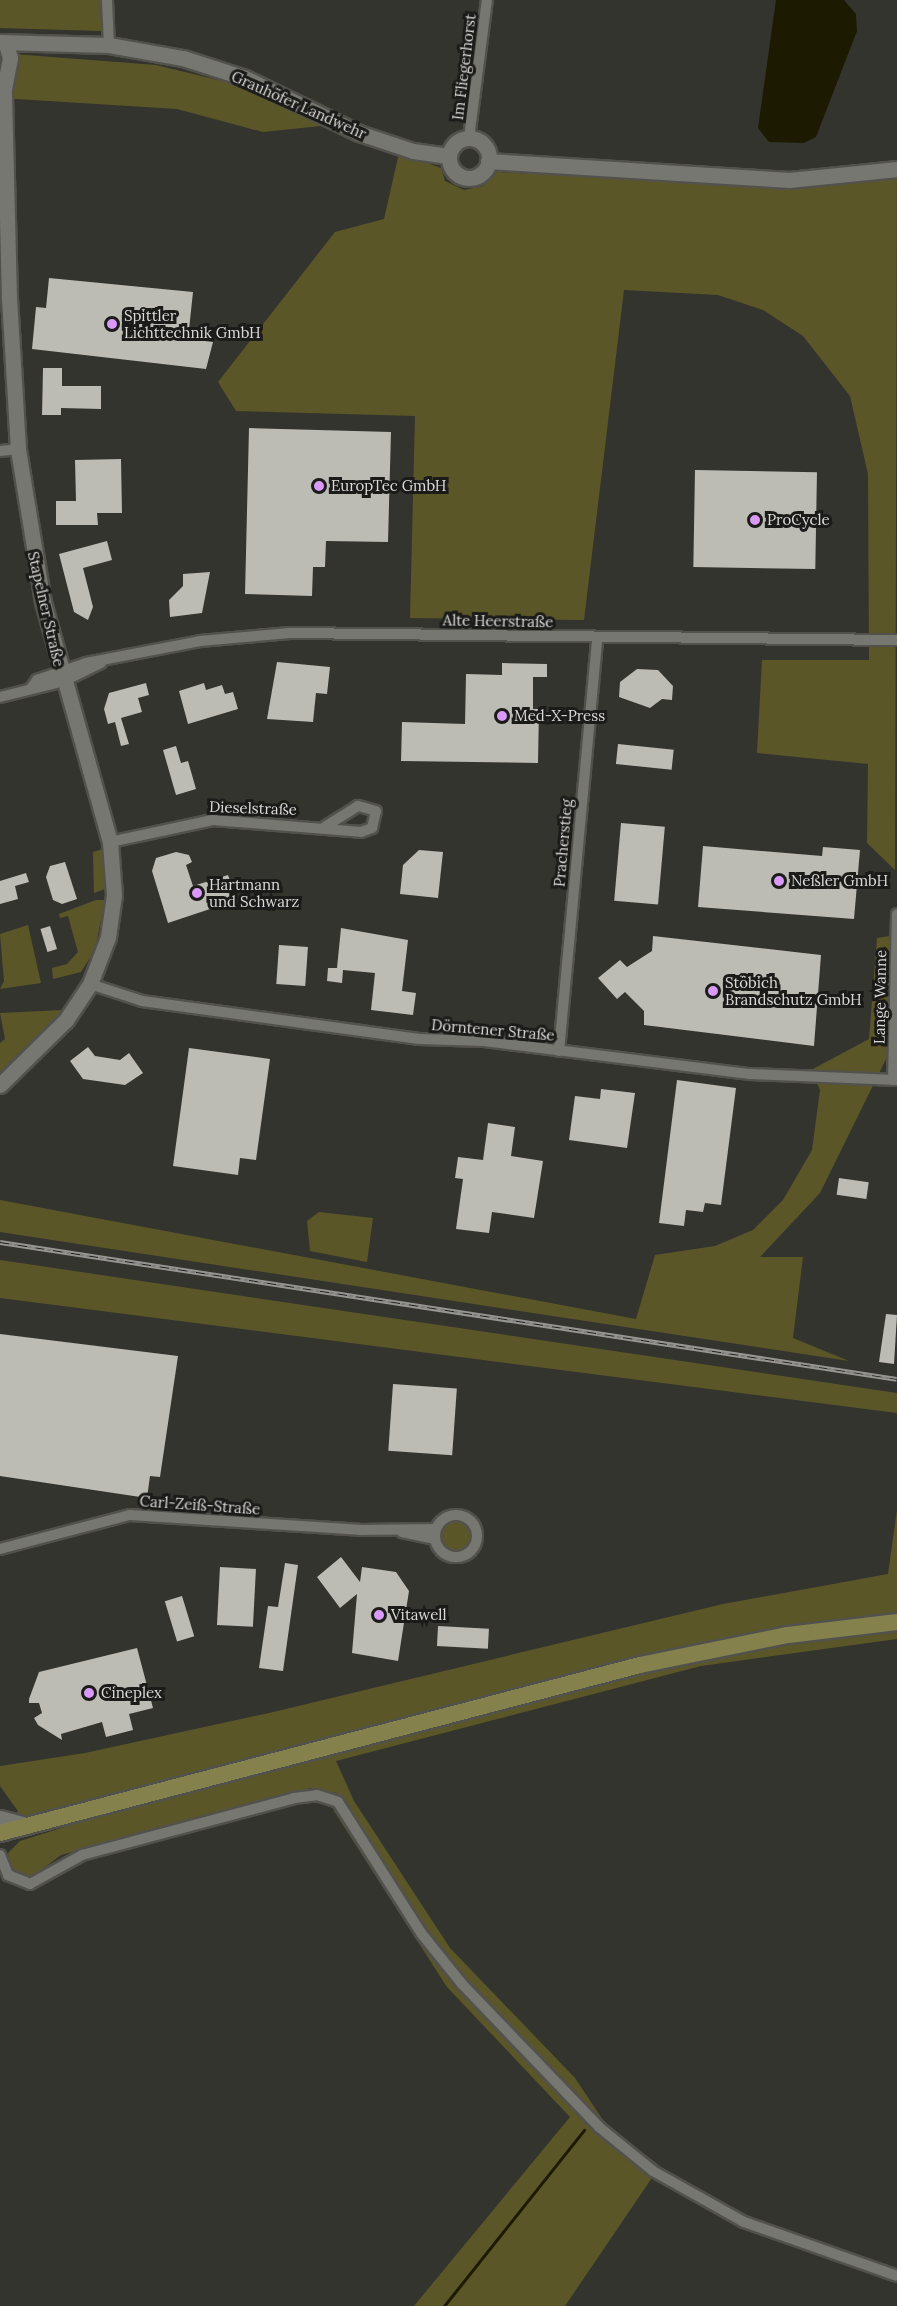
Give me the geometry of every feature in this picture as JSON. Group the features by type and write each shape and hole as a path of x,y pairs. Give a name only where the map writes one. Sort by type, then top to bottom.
{"main road":[{"path":"0,1833 640,1665 788,1635 897,1622"}],"street":[{"path":"107,0 109,45"},
{"name":"Im Fliegerhorst","path":"470,138 487,0"},
{"name":"Grauhöfer Landwehr","path":"1,46 109,45 183,58 245,78 359,133 413,151 449,156"},
{"name":"Stapelner Straße","path":"0,1085 66,1020 90,984 112,914 110,842 62,676 30,541 18,450 4,224 2,84 10,58 1,46"},
{"path":"470,138 484,144 488,161 482,173 463,177 453,170 449,156 454,145 470,138"},
{"path":"488,161 789,180 897,169"},
{"path":"0,452 18,450"},
{"name":"Alte Heerstraße","path":"0,698 101,663 200,641 290,633 897,640"},
{"name":"Pracherstieg","path":"559,1051 597,638"},
{"name":"Dieselstraße","path":"110,842 213,820 325,827"},
{"name":"Lange Wanne","path":"895,1080 897,915"},
{"name":"Dörntener Straße","path":"90,984 171,1005 419,1039 559,1051 750,1074 895,1080"},
{"name":"Carl-Zeiß-Straße","path":"0,1549 130,1515 436,1534"},
{"path":"0,1855 8,1875 30,1884 82,1855 238,1813 306,1795 338,1802 421,1933 462,1984 599,2127 653,2171 744,2222 897,2276"},
{"path":"0,1818 33,1824"}],"shaded area":[{"path":"0,0 102,0 104,27 101,31 0,28"},
{"path":"776,0 844,0 856,14 857,31 816,137 804,143 769,142 758,128"},
{"path":"0,53 156,65 226,82 330,125 263,132 177,109 0,98"},
{"path":"399,153 441,168 445,181 464,190 483,186 497,172 799,188 897,175 895,870 867,843 868,764 757,753 762,660 869,660 868,474 850,396 803,336 763,310 718,295 624,290 584,620 410,618 415,416 236,411 218,382 335,232 384,219"},
{"path":"103,849 105,889 94,893 93,852"},
{"path":"96,900 105,900 95,950 81,972 53,979 52,968 67,964 78,952 68,916 60,918 59,914"},
{"path":"28,925 41,983 0,989 4,981 0,934"},
{"path":"890,936 889,1053 820,1193 760,1257 803,1257 793,1338 849,1361 0,1232 0,1200 636,1319 655,1255 715,1246 753,1230 783,1200 812,1150 820,1090 811,1070 869,1039 877,938"},
{"path":"63,1010 0,1073 0,1043 5,1039 0,1013"},
{"path":"319,1212 373,1218 367,1262 310,1251 307,1221"},
{"path":"0,1260 897,1393 897,1413 0,1298"},
{"path":"897,1510 897,1615 788,1628 639,1658 28,1815 16,1815 18,1811 0,1786 0,1766 85,1753 269,1713 723,1604 888,1574"},
{"path":"456,1521 467,1525 471,1536 467,1547 456,1551 445,1547 441,1536 445,1525"},
{"path":"897,1627 897,1639 701,1666 336,1761 354,1801 450,1948 575,2078 607,2126 660,2166 565,2306 414,2306 570,2117 447,1987 334,1811 337,1793 311,1788 61,1855 32,1877 25,1878 10,1866 8,1853 20,1841 96,1817 724,1651"}],"building":[{"name":"Spittler Lichttechnik GmbH","path":"49,278 193,292 188,339 213,342 206,369 32,349 36,307 46,308"},
{"path":"43,368 62,368 62,386 101,386 101,409 61,408 61,415 42,415"},
{"name":"EuropTec GmbH","path":"249,428 391,432 388,542 326,541 325,567 313,567 312,596 245,594"},
{"path":"121,459 122,513 97,513 98,525 56,525 56,501 76,501 75,460"},
{"name":"ProCycle","path":"695,470 817,472 815,569 693,567"},
{"path":"107,541 112,560 83,568 93,607 88,620 74,612 59,554"},
{"path":"210,572 202,613 170,617 169,600 183,586 183,574"},
{"path":"277,662 330,667 327,694 316,693 313,722 267,719"},
{"name":"Med-X-Press","path":"502,663 547,664 547,677 533,677 533,709 539,709 538,763 401,761 402,722 465,724 466,674 502,675"},
{"path":"637,669 658,670 673,686 672,700 662,699 650,708 619,697 620,682"},
{"path":"146,683 149,695 138,698 142,712 121,718 129,744 121,746 115,722 108,724 104,709 109,693"},
{"path":"204,683 206,690 222,685 225,694 233,692 238,709 188,724 179,691"},
{"path":"618,744 674,750 672,770 616,764"},
{"path":"176,746 181,763 188,761 196,789 176,795 163,750"},
{"path":"621,823 665,827 658,905 614,901"},
{"name":"Neßler GmbH","path":"703,846 822,856 823,847 860,850 854,919 698,907"},
{"path":"419,850 443,852 438,898 400,894 403,865"},
{"name":"Hartmann und Schwarz","path":"176,852 189,855 192,862 186,865 193,886 228,875 237,900 168,923 152,871 156,858"},
{"path":"65,862 77,899 62,904 53,900 46,877 50,866"},
{"path":"26,873 29,882 15,886 18,899 0,904 0,881"},
{"path":"50,926 57,949 47,952 40,929"},
{"path":"341,928 408,940 402,991 416,993 413,1015 371,1010 375,973 343,970 342,983 327,981 328,968 337,968"},
{"name":"Stöbich Brandschutz GmbH","path":"653,936 821,955 814,1046 644,1025 644,1011 625,992 617,999 598,978 620,960 627,967 652,951"},
{"path":"279,945 308,947 305,986 276,984"},
{"path":"88,1047 95,1056 120,1060 129,1053 143,1073 125,1085 83,1079 70,1061"},
{"path":"189,1048 270,1059 256,1160 240,1158 238,1175 173,1166"},
{"path":"677,1080 736,1088 721,1205 705,1203 703,1212 686,1210 684,1226 659,1223"},
{"path":"601,1089 635,1093 627,1148 569,1140 575,1096 600,1099"},
{"path":"488,1123 515,1127 511,1156 543,1161 534,1218 492,1212 489,1233 456,1229 463,1179 455,1178 458,1157 483,1160"},
{"path":"839,1178 869,1182 866,1199 837,1195"},
{"path":"886,1314 897,1315 894,1364 879,1362"},
{"path":"0,1334 178,1356 160,1477 150,1476 147,1498 0,1476"},
{"path":"393,1384 457,1388 452,1455 388,1451"},
{"name":"Vitawell","path":"341,1557 360,1582 362,1567 396,1572 409,1591 398,1661 352,1653 357,1594 340,1608 317,1577"},
{"path":"285,1563 298,1565 283,1671 259,1668 268,1606 278,1607"},
{"path":"220,1567 256,1569 253,1627 217,1625"},
{"path":"182,1596 194,1636 177,1641 165,1601"},
{"path":"438,1626 489,1629 488,1649 437,1646"},
{"name":"Cineplex","path":"137,1648 153,1708 129,1714 133,1730 106,1737 102,1722 61,1734 62,1740 38,1725 34,1718 42,1713 39,1703 29,1703 29,1699 39,1672"}],"waterway":[{"path":"444,2306 584,2130"}],"railway":[{"path":"0,1242 897,1379"}],"place":[{"name":"Spittler Lichttechnik GmbH","path":"112,324"},
{"name":"EuropTec GmbH","path":"319,486"},
{"name":"ProCycle","path":"755,520"},
{"name":"Med-X-Press","path":"502,716"},
{"name":"Neßler GmbH","path":"779,881"},
{"name":"Hartmann und Schwarz","path":"197,893"},
{"name":"Stöbich Brandschutz GmbH","path":"713,991"},
{"name":"Vitawell","path":"379,1615"},
{"name":"Cineplex","path":"89,1693"}]}
